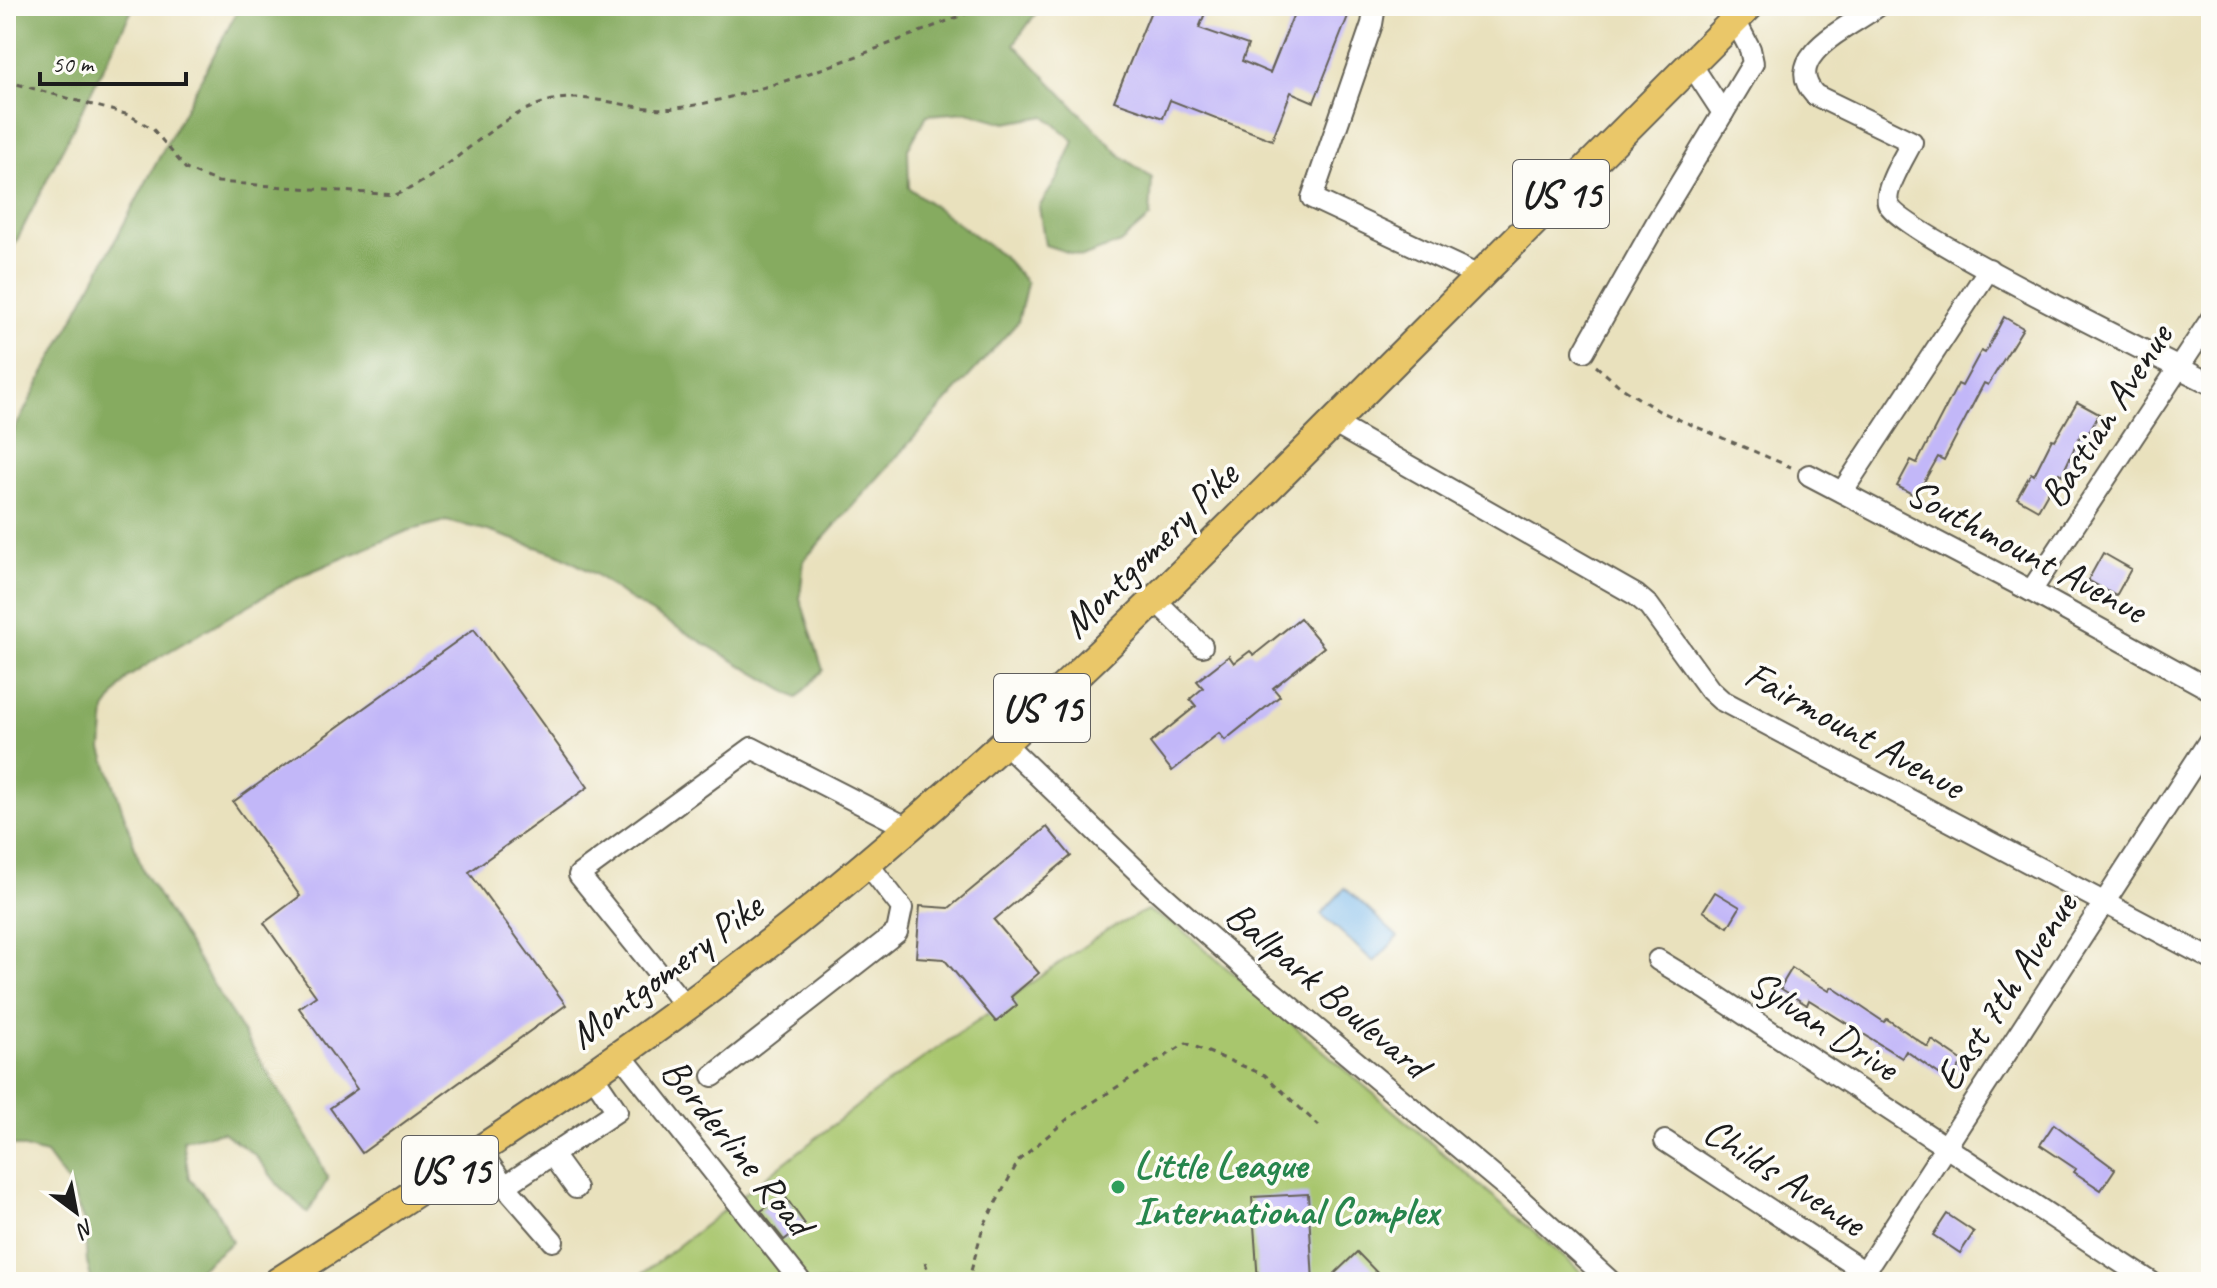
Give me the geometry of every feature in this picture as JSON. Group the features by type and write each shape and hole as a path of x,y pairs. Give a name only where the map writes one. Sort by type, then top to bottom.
{"highway":[{"name":"Montgomery Pike","path":"278,1282 480,1151 686,1007 908,828 1156,601 1742,13"}],"street":[{"path":"1375,6 1372,24 1312,198 1479,276"},
{"path":"1878,6 1815,50 1806,63 1805,76 1807,87 1815,95 1912,142 1888,191 1887,202 1892,210 1912,226 1989,269 2211,384"},
{"path":"1584,351 1658,220 1753,63 1742,13"},
{"path":"1691,64 1723,113"},
{"path":"1842,492 1989,269"},
{"name":"Bastian Avenue","path":"2031,591 2211,319"},
{"name":"Fairmount Avenue","path":"1333,423 1636,595 1649,606 1710,690 1721,700 2211,959"},
{"name":"Southmount Avenue","path":"1809,475 2031,591 2211,690"},
{"path":"1156,601 1202,646"},
{"name":"East 7th Avenue","path":"1862,1277 2211,738"},
{"name":"Ballpark Boulevard","path":"1004,743 1155,888 1257,979 1511,1191 1611,1282"},
{"path":"686,1007 579,875 752,748 908,828"},
{"path":"713,1076 897,932 902,908 867,863"},
{"name":"Sylvan Drive","path":"1658,960 2151,1282"},
{"name":"Borderline Road","path":"620,1054 801,1282"},
{"path":"505,1186 617,1111 592,1074"},
{"name":"Childs Avenue","path":"1665,1141 1862,1277"},
{"path":"480,1151 505,1186 553,1241"},
{"path":"552,1155 576,1188"}],"path":[{"path":"6,81 129,115 153,129 186,169 218,182 395,195 418,186 474,142 521,112 552,100 594,100 672,109 712,103 809,75 986,6"},
{"path":"1584,351 1601,373 1659,411 1809,475"},
{"path":"968,1282 983,1227 1019,1160 1070,1117 1186,1043 1265,1075 1319,1126"},
{"path":"925,1262 932,1282"}],"green space":[{"path":"6,6 134,6 6,262"},
{"path":"240,6 1041,6 1014,44 1121,156 1152,178 1150,217 1120,243 1082,257 1045,245 1039,207 1059,176 1074,141 1045,116 1006,123 967,112 927,115 908,149 909,188 1003,256 1027,283 1018,322 804,560 800,598 823,670 797,698 560,555 485,530 446,521 407,531 296,578 127,678 105,710 102,749 143,871 312,1144 328,1179 308,1213 279,1186 255,1155 223,1132 183,1140 189,1178 215,1207 232,1242 183,1282 92,1282 84,1222 69,1185 46,1154 6,1143 6,445"},
{"name":"Little League International Complex","path":"1147,910 1179,927 1593,1282 632,1282 875,1092 1107,930"}],"water":[{"path":"1345,888 1398,937 1374,962 1321,914"}],"building":[{"path":"1153,6 1208,6 1199,28 1248,45 1242,61 1270,73 1297,6 1352,6 1314,102 1291,92 1272,140 1170,100 1163,118 1114,101"},
{"path":"2004,317 2023,328 1988,385 1984,383 1944,460 1938,457 1916,496 1897,486 1911,460 1917,463 1958,384 1962,386 1981,351 1985,353"},
{"path":"2077,402 2099,414 2085,439 2080,436 2062,475 2059,473 2038,510 2017,498"},
{"path":"2103,553 2131,569 2116,596 2088,580"},
{"path":"1300,618 1324,647 1273,688 1280,696 1225,740 1219,733 1172,771 1150,743 1196,706 1190,699 1203,688 1197,681 1229,656 1234,663 1250,651 1254,655"},
{"path":"474,629 588,787 469,872 566,1005 362,1153 330,1108 357,1089 299,1008 316,996 264,923 300,896 233,802"},
{"path":"1047,827 1071,856 994,920 1039,973 1011,997 1017,1005 996,1022 944,959 916,957 920,906 949,908"},
{"path":"1715,892 1740,907 1728,927 1703,911"},
{"path":"1792,968 1829,991 1832,987 1928,1047 1932,1040 1963,1061 1949,1081 1906,1051 1902,1058 1809,1000 1807,1005 1780,988"},
{"path":"2054,1124 2115,1169 2101,1190 2040,1145"},
{"path":"1308,1194 1313,1282 1258,1282 1252,1197"},
{"path":"784,1195 805,1224 784,1240 761,1211"},
{"path":"1947,1214 1974,1232 1960,1253 1933,1235"},
{"path":"1357,1252 1386,1282 1326,1282"}],"place":[{"name":"Little League International Complex","path":"1118,1187"}]}
